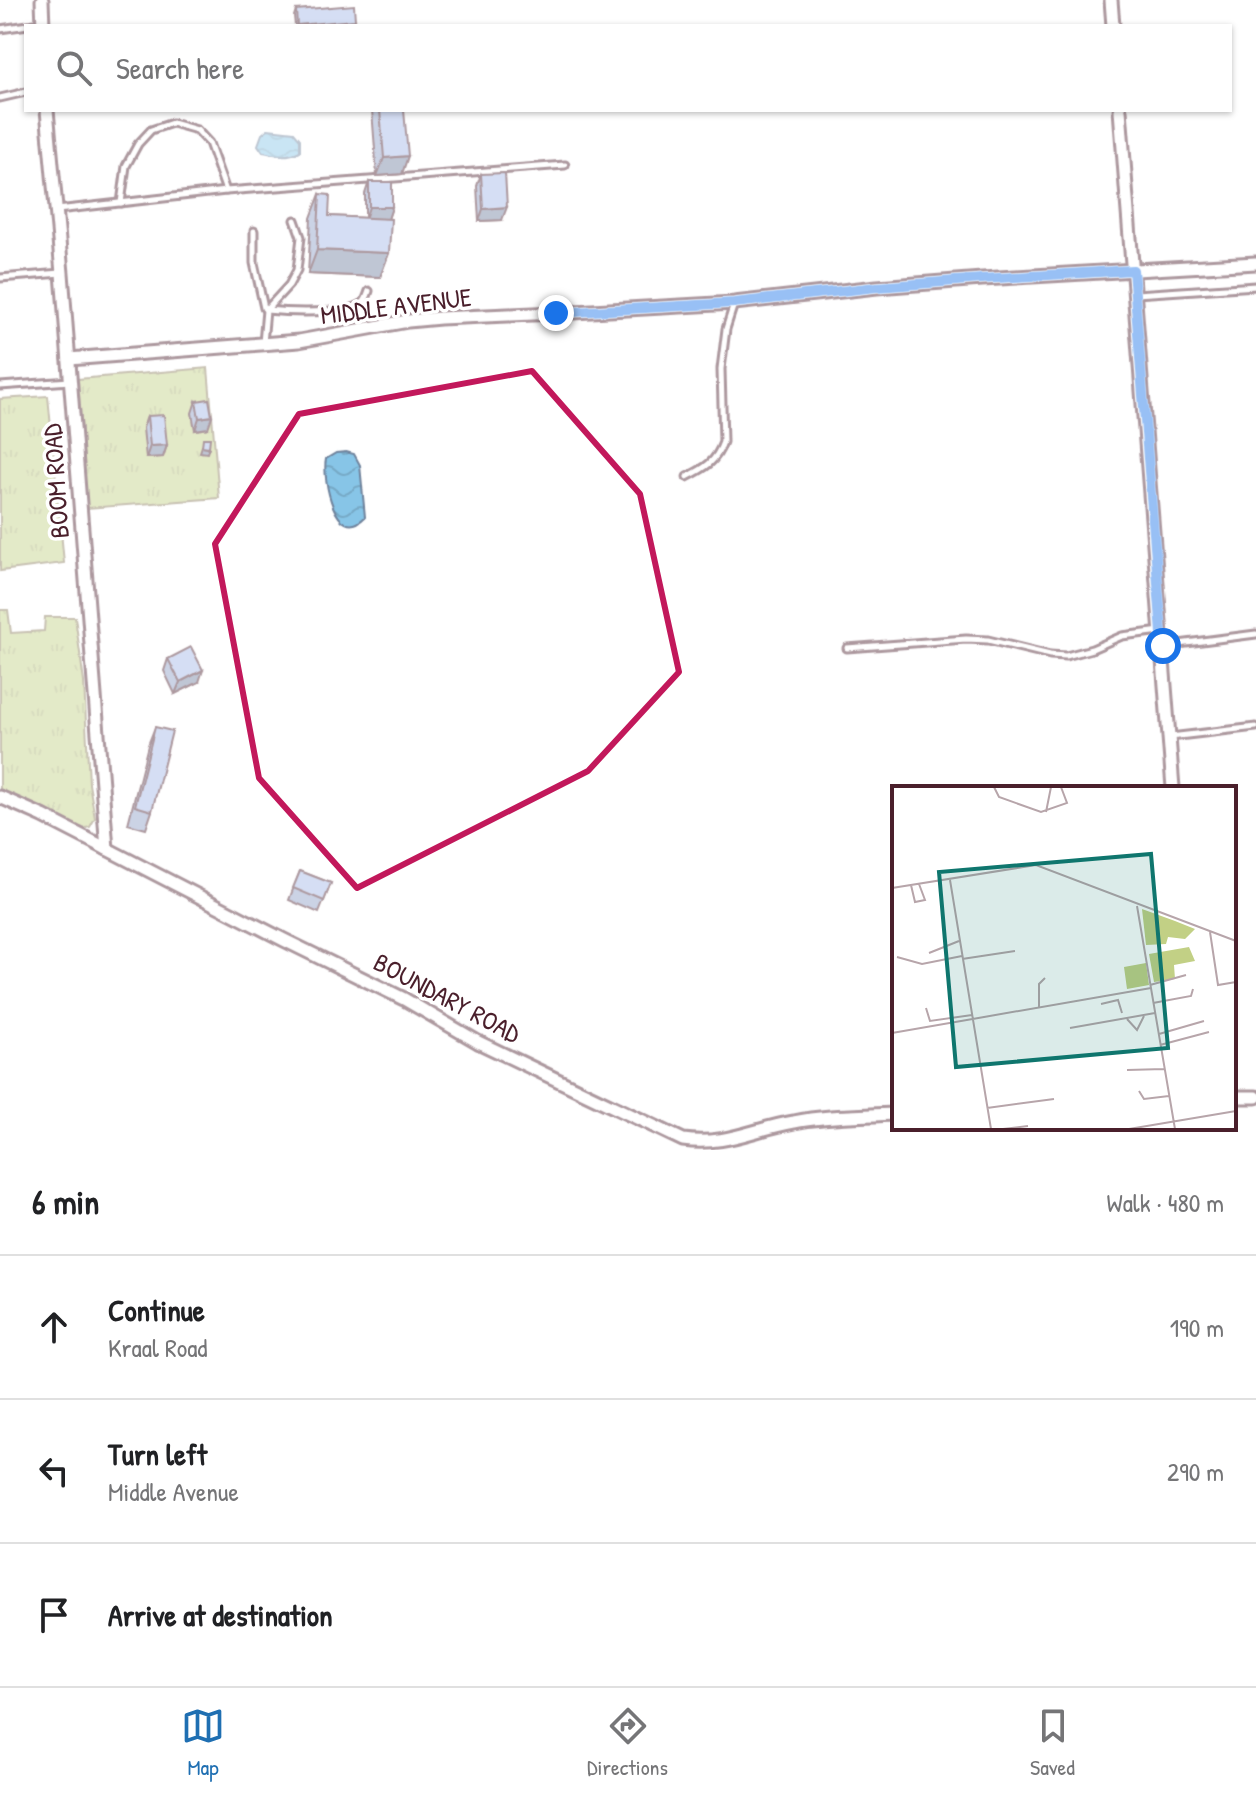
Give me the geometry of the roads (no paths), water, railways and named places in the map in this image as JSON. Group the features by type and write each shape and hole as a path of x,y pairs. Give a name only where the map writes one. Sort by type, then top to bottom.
{"street":[{"path":"42,0 43,24"},
{"path":"1111,0 1113,24"},
{"name":"BOOM ROAD","path":"47,112 107,849"},
{"path":"1120,112 1173,786"},
{"name":"MIDDLE AVENUE","path":"69,359 327,337 440,318 734,303 877,287 1256,263"},
{"name":"BOUNDARY ROAD","path":"0,797 404,999 478,1042 683,1140 717,1142 789,1122 892,1114"}],"lane":[{"path":"0,29 24,26"},
{"path":"0,98 24,92"},
{"path":"121,203 126,166 138,144 151,130 172,123 197,130 209,143 226,191"},
{"path":"56,210 226,191 565,165"},
{"path":"266,310 289,285 297,270 301,237 295,220"},
{"path":"254,231 254,263 266,310 263,344"},
{"path":"0,278 62,273"},
{"path":"1135,294 1256,286"},
{"path":"266,310 319,312 347,309 362,303 369,291"},
{"path":"687,477 710,465 719,454 723,442 720,395 723,347 734,303"},
{"path":"0,386 71,381"},
{"path":"847,648 966,639 988,640 1066,656 1122,636 1162,630"},
{"path":"1163,646 1256,634"},
{"path":"1170,737 1256,727"}],"water":[{"path":"268,129 294,132 300,139 300,151 286,155 263,152 258,145 262,134"},
{"path":"346,452 354,454 360,465 365,517 355,524 346,523 339,517 326,481 326,459"}]}
